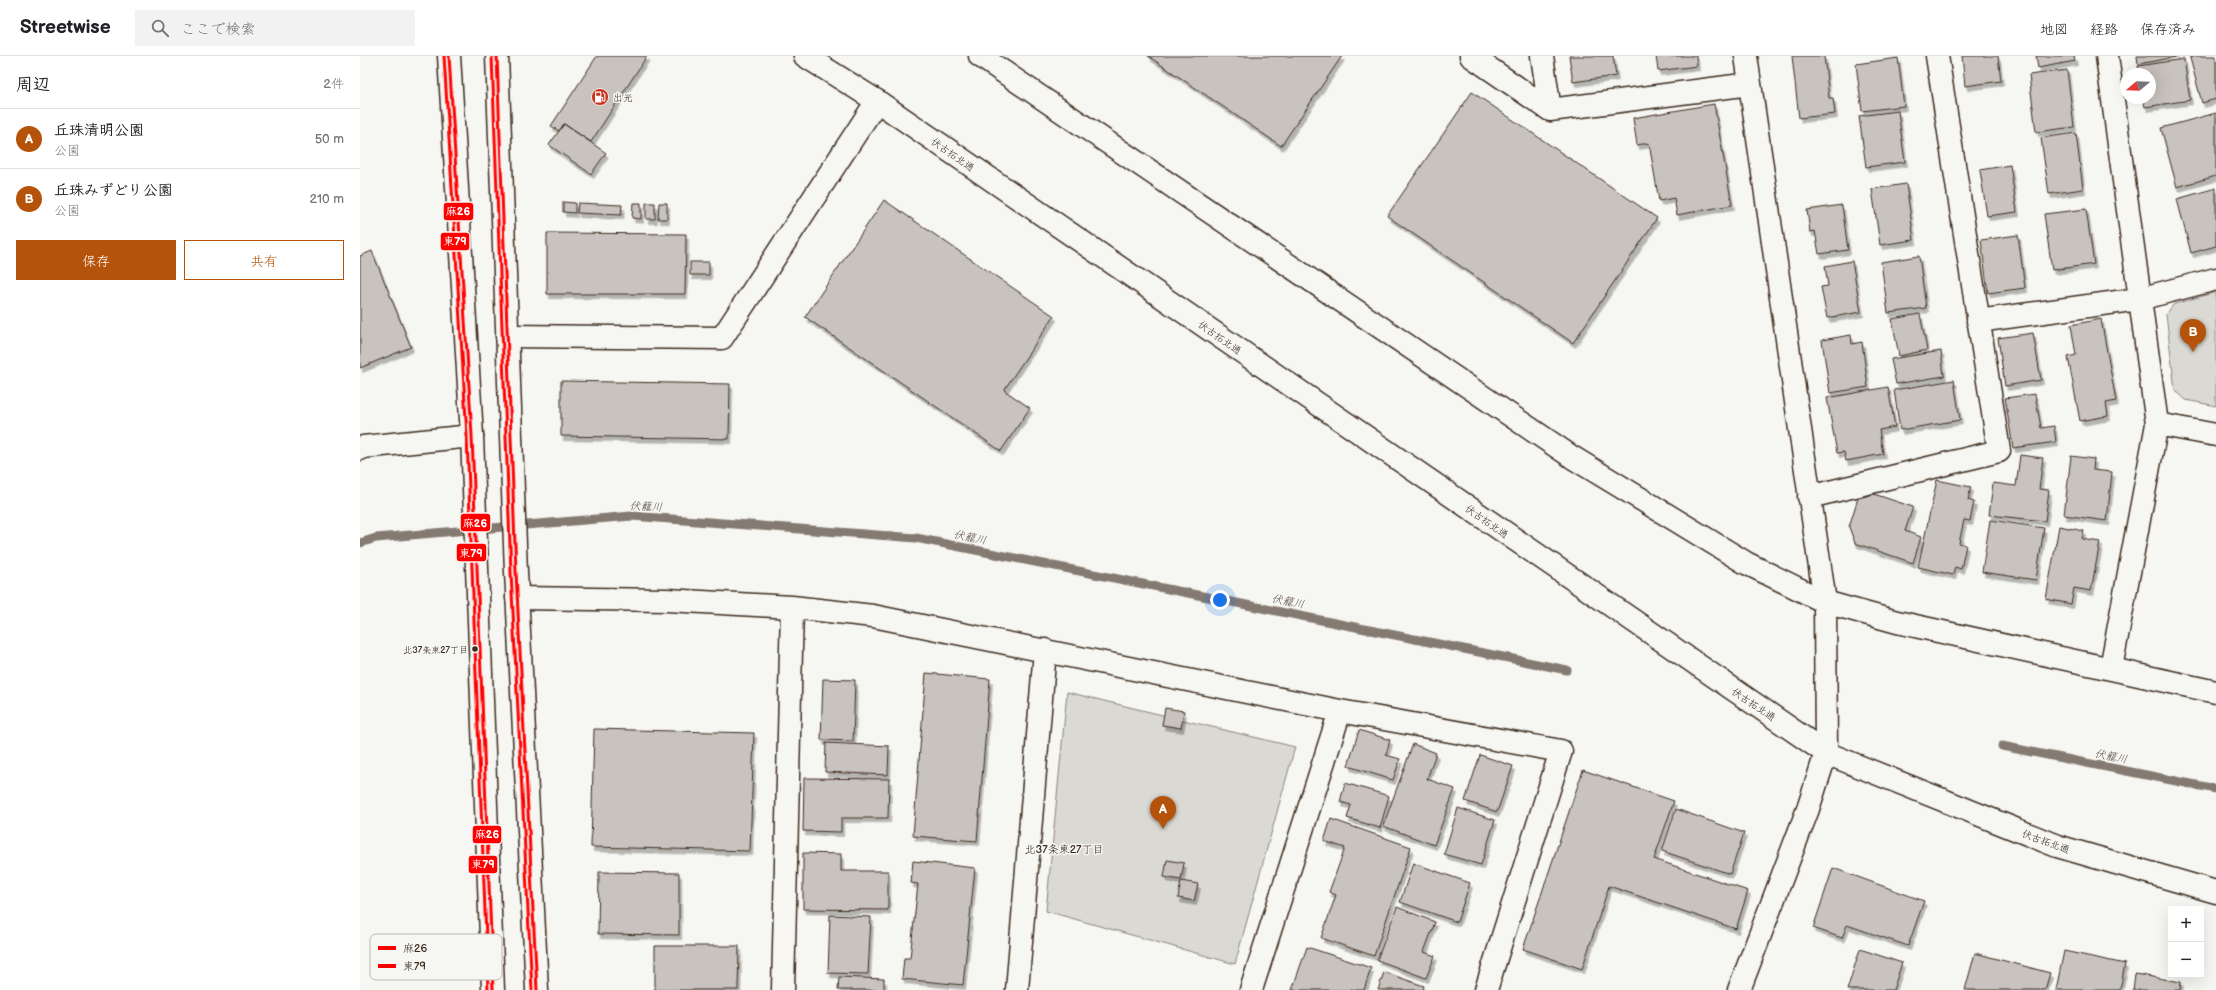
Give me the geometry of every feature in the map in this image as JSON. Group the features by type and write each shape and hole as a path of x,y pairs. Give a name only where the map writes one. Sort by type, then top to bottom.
{"street":[{"path":"449,56 472,436 491,934"},
{"path":"497,56 517,598 537,990"},
{"name":"伏古拓北通","path":"805,56 877,101 1826,753 2057,846 2216,892"},
{"path":"980,56 1572,457 1746,563 1825,602 1897,622 2216,692"},
{"path":"1471,56 1550,110 1750,84"},
{"path":"1542,56 1550,110"},
{"path":"1739,990 1808,809 1826,753 1825,602 1746,56"},
{"path":"1809,497 1999,451 1937,56"},
{"path":"2107,56 2157,424 2111,668"},
{"path":"507,336 722,338 877,101"},
{"path":"1978,321 2139,299 2216,279"},
{"path":"2157,424 2216,435"},
{"path":"360,449 363,447 472,436"},
{"path":"517,598 667,600 792,608 872,616 1340,711 1561,751 1486,990"},
{"path":"783,990 792,608"},
{"path":"1017,990 1045,650"},
{"path":"1251,990 1340,711"},
{"path":"493,980 493,990"}],"shaded area":[{"path":"2216,292 2216,406 2186,400 2175,390 2166,314 2174,304"},
{"path":"1067,692 1295,747 1235,964 1046,911"}],"building":[{"path":"597,56 647,56 591,142 564,124 559,131 551,126"},
{"path":"1148,56 1342,56 1281,146"},
{"path":"1569,56 1613,56 1616,76 1573,82"},
{"path":"1656,56 1696,56 1697,66 1658,71"},
{"path":"1792,56 1824,56 1829,98 1833,98 1835,114 1799,118"},
{"path":"1962,56 1998,56 2001,81 1965,86"},
{"path":"2036,56 2074,56 2075,61 2038,68"},
{"path":"2137,56 2182,56 2138,64"},
{"path":"2196,56 2216,56 2216,99 2202,103 2190,58"},
{"path":"1898,58 1904,106 1862,111 1856,64"},
{"path":"2184,59 2190,100 2145,107 2144,104 2156,104 2156,68 2138,68 2138,66"},
{"path":"2067,70 2074,127 2036,132 2029,75"},
{"path":"1472,92 1657,218 1573,343 1387,216"},
{"path":"1714,104 1732,205 1677,215 1674,198 1659,201 1649,143 1637,145 1633,118"},
{"path":"1898,111 1905,162 1866,167 1859,116"},
{"path":"2216,113 2216,176 2177,187 2161,128"},
{"path":"564,124 606,153 591,174 549,145"},
{"path":"2076,133 2083,189 2049,194 2041,138"},
{"path":"2010,165 2017,212 1987,216 1980,170"},
{"path":"1906,184 1914,240 1880,245 1872,189"},
{"path":"2216,188 2216,246 2191,253 2177,199"},
{"path":"884,200 1054,316 1004,390 1030,408 1001,451 805,317"},
{"path":"563,202 575,203 575,213 563,212"},
{"path":"578,203 622,205 621,215 577,213"},
{"path":"633,203 641,203 641,219 632,218"},
{"path":"646,203 655,203 655,219 646,219"},
{"path":"659,203 667,203 667,219 658,219"},
{"path":"1842,205 1848,250 1819,254 1815,231 1810,232 1807,210"},
{"path":"2086,209 2094,264 2052,270 2044,214"},
{"path":"547,233 686,234 685,294 547,294"},
{"path":"2018,235 2025,288 1988,293 1981,240"},
{"path":"372,251 411,347 360,368 360,256"},
{"path":"1919,256 1926,308 1888,313 1881,262"},
{"path":"1852,261 1861,312 1827,318 1821,287 1828,286 1825,266"},
{"path":"690,262 709,262 709,275 690,275"},
{"path":"1920,314 1927,350 1899,356 1892,319"},
{"path":"2101,319 2116,401 2106,403 2108,416 2080,421 2068,357 2076,355 2071,325"},
{"path":"2033,333 2041,380 2005,386 1998,338"},
{"path":"1851,335 1852,344 1862,342 1868,387 1830,393 1822,340"},
{"path":"1941,351 1944,376 1896,384 1891,359"},
{"path":"1954,380 1960,420 1900,430 1894,390"},
{"path":"561,381 730,384 729,439 561,436"},
{"path":"1888,387 1895,427 1879,430 1883,454 1846,461 1844,452 1837,453 1827,398"},
{"path":"2035,394 2041,428 2054,426 2056,442 2013,448 2005,398"},
{"path":"2020,455 2043,458 2039,489 2049,490 2045,521 1989,515 1993,483 2016,486"},
{"path":"2071,456 2094,459 2093,470 2112,472 2107,521 2064,515"},
{"path":"1937,480 1971,487 1968,500 1974,502 1970,521 1964,520 1959,543 1966,545 1961,569 1955,567 1953,575 1918,567"},
{"path":"1874,494 1913,507 1905,531 1921,537 1913,563 1855,543 1849,527 1858,498"},
{"path":"1990,520 2044,528 2036,580 1982,572"},
{"path":"2059,526 2084,531 2082,539 2100,542 2091,591 2074,588 2071,604 2046,599"},
{"path":"926,673 990,679 977,841 913,836"},
{"path":"823,679 855,680 853,741 821,740"},
{"path":"1165,708 1184,711 1181,728 1162,725"},
{"path":"594,729 754,733 750,851 591,847"},
{"path":"1359,730 1390,740 1386,755 1400,759 1393,780 1348,766"},
{"path":"826,743 889,746 888,775 825,772"},
{"path":"1413,744 1436,753 1427,779 1455,789 1434,845 1383,826"},
{"path":"1480,755 1513,766 1497,812 1465,801"},
{"path":"1583,770 1674,801 1654,859 1748,891 1736,929 1609,886 1582,969 1523,949"},
{"path":"804,778 889,779 888,818 841,818 841,832 803,831"},
{"path":"1345,783 1389,796 1380,828 1347,818 1351,805 1340,802"},
{"path":"1458,808 1495,820 1481,865 1444,854"},
{"path":"1676,809 1744,833 1730,874 1662,851"},
{"path":"1331,819 1411,847 1374,956 1321,938 1336,895 1329,892 1345,848 1324,841"},
{"path":"803,853 841,854 841,871 888,871 888,910 803,909"},
{"path":"1167,860 1184,863 1181,880 1164,877"},
{"path":"913,861 975,868 963,985 902,979 904,958 910,958 918,884 911,883"},
{"path":"1413,863 1470,883 1457,922 1400,902"},
{"path":"1833,868 1924,901 1908,946 1847,925 1842,938 1813,928"},
{"path":"599,872 679,873 679,935 598,934"},
{"path":"1181,881 1198,884 1194,901 1178,898"},
{"path":"1397,907 1435,922 1424,952 1435,956 1426,978 1377,960"},
{"path":"830,915 871,917 868,974 828,973"},
{"path":"655,946 739,946 738,990 655,990"},
{"path":"1307,947 1371,968 1364,990 1292,990"},
{"path":"1860,949 1902,963 1893,990 1847,990"},
{"path":"2064,951 2125,964 2120,990 2056,990"},
{"path":"1975,953 2050,973 2045,990 1965,990"},
{"path":"1384,972 1424,986 1423,990 1378,990"},
{"path":"2135,974 2181,982 2180,990 2133,990"},
{"path":"839,977 884,979 884,990 838,990"}],"waterway":[{"name":"伏籠川","path":"360,543 376,538 632,516 916,538 1567,670"},
{"name":"伏籠川","path":"2002,746 2216,789"}],"transit line":[{"name":"東79","path":"444,56 467,436 486,934"},
{"name":"麻26","path":"449,56 472,436 491,934"},
{"name":"東79","path":"492,56 511,572 532,990"},
{"name":"麻26","path":"497,56 516,572 537,990"},
{"name":"東79","path":"488,980 488,990"},
{"name":"麻26","path":"493,980 493,990"}],"place":[{"name":"出光","path":"600,97"},
{"name":"丘珠みずどり公園","path":"2193,352"},
{"name":"北37条東27丁目","path":"475,649"},
{"name":"丘珠清明公園","path":"1163,829"}],"district":[{"name":"北37条東27丁目","path":"1064,849"}]}
